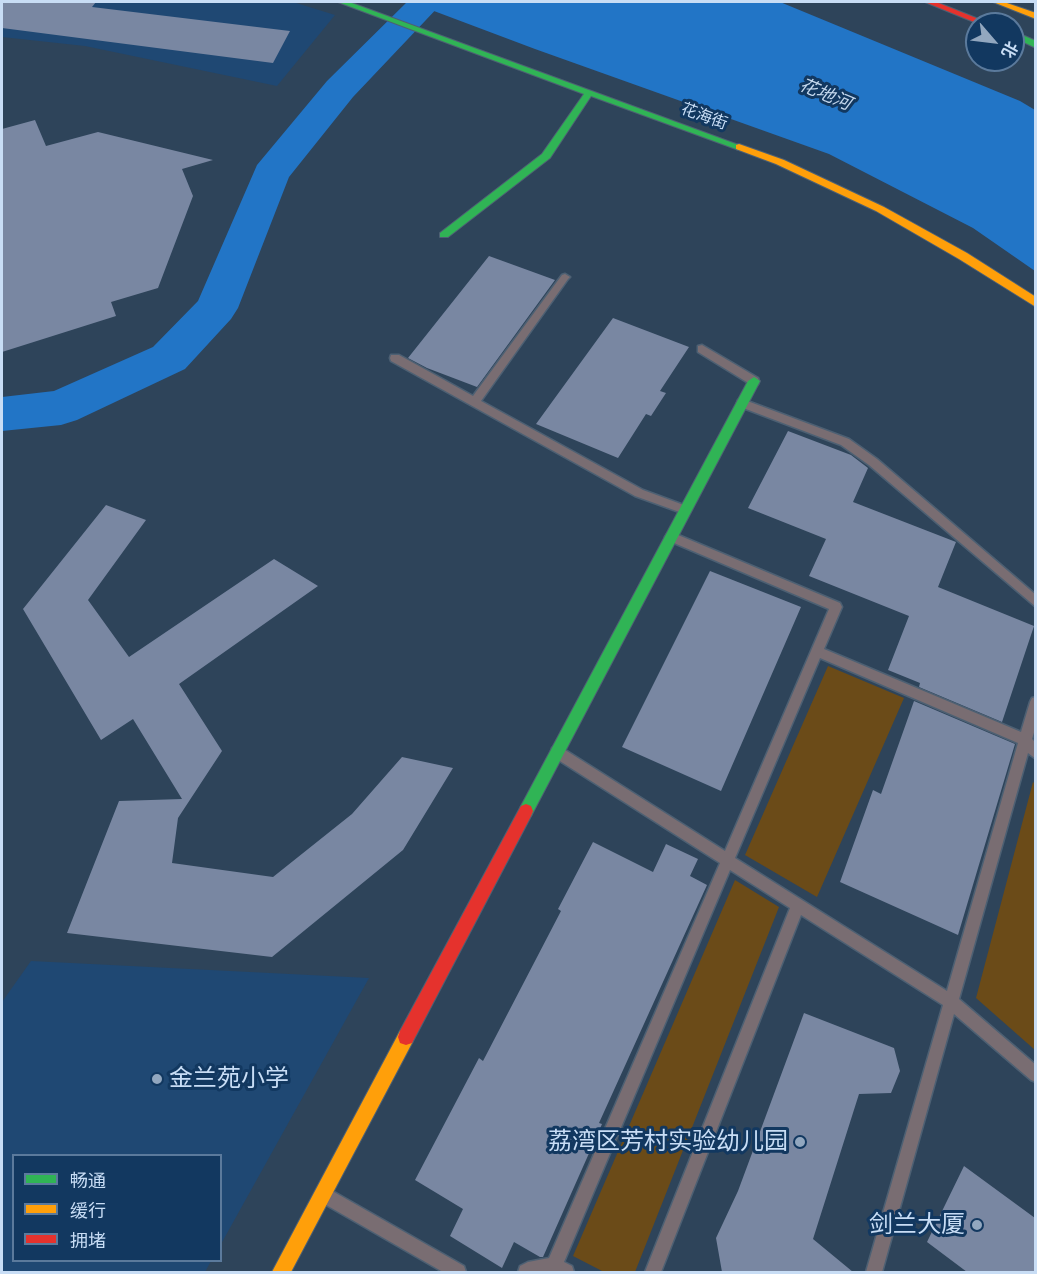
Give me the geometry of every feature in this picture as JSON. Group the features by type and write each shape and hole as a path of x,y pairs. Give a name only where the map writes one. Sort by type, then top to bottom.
{"street":[{"name":"花海街","path":"342,2 780,162 870,204 963,256 1035,303"},
{"path":"929,2 965,16"},
{"path":"997,2 1035,16"},
{"path":"444,235 546,156 589,93"},
{"path":"281,1272 754,381"}],"lane":[{"path":"474,402 565,277"},
{"path":"702,349 754,381"},
{"path":"395,358 639,493 685,510"},
{"path":"742,403 845,442 873,462 1035,602"},
{"path":"526,1272 534,1268 560,1269 836,607 671,537"},
{"path":"817,651 1025,740 1035,753"},
{"path":"874,1272 1035,702"},
{"path":"557,752 951,1002 1035,1075"},
{"path":"653,1272 798,905"},
{"path":"323,1194 458,1272"}],"shaded area":[{"path":"2,2 293,2 335,15 277,86 85,46 2,37"},
{"path":"828,666 904,698 817,897 745,855"},
{"path":"1033,782 1036,785 1035,1050 976,998"},
{"path":"735,880 779,907 635,1272 604,1272 573,1256"},
{"name":"金兰苑小学","path":"31,961 369,978 222,1242 222,1154 12,1154 12,1262 210,1262 205,1272 2,1272 2,1002"}],"water":[{"name":"花地河","path":"410,2 780,2 1020,101 1035,110 1035,271 973,228 829,154"}],"building":[{"path":"2,2 96,2 92,7 290,31 273,63 2,28"},
{"path":"35,120 46,146 98,132 213,160 182,169 193,196 158,288 111,302 116,316 2,352 2,129"},
{"path":"489,256 555,280 477,387 427,368 408,358"},
{"path":"613,318 689,347 660,391 666,393 651,416 646,414 618,458 536,424"},
{"path":"788,431 851,455 868,468 853,502 956,542 938,587 1034,626 1002,722 919,687 920,683 888,670 909,616 809,576 826,539 748,508"},
{"path":"106,505 146,520 88,600 129,657 274,559 318,586 179,684 222,751 178,818 172,863 273,877 352,814 402,757 453,768 403,850 272,957 67,933 119,801 182,799 133,719 101,740 23,609"},
{"path":"710,571 801,607 721,791 622,747"},
{"path":"914,701 1015,744 958,935 840,882 873,790 881,794"},
{"path":"593,842 653,872 666,844 698,859 690,876 707,885 599,1123 602,1124 543,1257 514,1242 502,1268 450,1236 463,1209 415,1180 479,1058 483,1061 561,911 558,909"},
{"name":"荔湾区芳村实验幼儿园","path":"804,1013 894,1048 900,1071 891,1093 859,1094 813,1239 853,1272 722,1272 716,1238 738,1191"},
{"name":"剑兰大厦","path":"964,1166 1035,1218 1035,1272 967,1272 927,1242"}],"waterway":[{"path":"2,414 61,408 169,358 216,308 271,174 340,89 426,2"}],"traffic: fast":[{"path":"342,2 739,147"},
{"path":"1025,40 1036,45"},
{"path":"444,235 546,156 589,93"},
{"path":"526,811 754,381"}],"traffic: slow":[{"path":"997,2 1036,16"},
{"path":"739,147 780,162 880,209 963,256 1036,303"},
{"path":"281,1272 406,1037"}],"traffic: jam":[{"path":"929,2 965,16"},
{"path":"406,1037 526,811"}],"place":[{"name":"金兰苑小学","path":"157,1079"},
{"name":"荔湾区芳村实验幼儿园","path":"800,1142"},
{"name":"剑兰大厦","path":"977,1225"}]}
